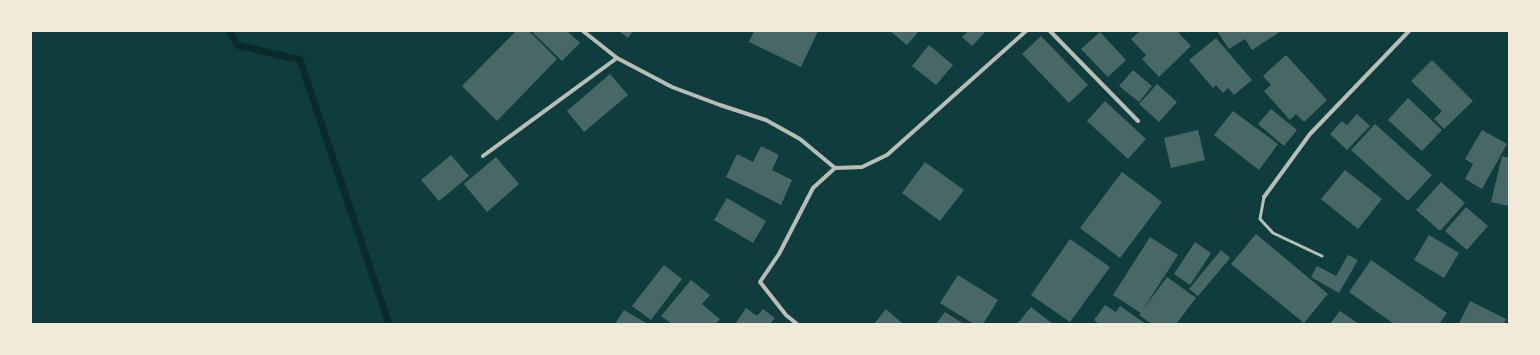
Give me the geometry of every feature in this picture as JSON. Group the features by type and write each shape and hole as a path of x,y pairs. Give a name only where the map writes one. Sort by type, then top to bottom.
{"street":[{"path":"583,31 617,58 672,87 766,120 800,139 835,168"},
{"path":"797,324 786,315 760,282 779,254 813,188 835,168 862,167 887,155 1026,31"},
{"path":"1050,31 1138,121"},
{"path":"1264,197 1310,134 1409,31"},
{"path":"484,156 617,58"}],"lane":[{"path":"1264,197 1260,218 1273,233 1322,256"}],"building":[{"path":"516,31 529,31 557,59 497,121 462,86"},
{"path":"535,31 567,31 580,43 562,61 533,33"},
{"path":"619,31 633,31 628,38"},
{"path":"754,31 818,31 801,67 749,42"},
{"path":"890,31 919,31 907,45"},
{"path":"968,31 986,31 972,46 962,37"},
{"path":"1140,31 1177,31 1191,46 1159,77 1142,59 1146,55 1131,39"},
{"path":"1217,31 1281,31 1252,50 1245,39 1229,49"},
{"path":"1100,32 1126,60 1108,77 1081,49"},
{"path":"1041,36 1088,85 1069,103 1022,54"},
{"path":"1216,38 1252,80 1234,95 1228,88 1223,93 1216,85 1213,88 1189,60"},
{"path":"929,45 953,65 936,85 912,66"},
{"path":"1286,55 1327,100 1304,122 1296,114 1290,120 1264,91 1271,85 1263,76"},
{"path":"1432,60 1473,101 1444,129 1434,119 1442,111 1411,81"},
{"path":"1133,70 1152,86 1139,102 1119,86"},
{"path":"610,74 628,95 584,132 567,111"},
{"path":"1157,84 1177,102 1159,122 1139,104"},
{"path":"1408,98 1442,130 1422,151 1388,120"},
{"path":"1105,101 1146,139 1128,159 1087,121"},
{"path":"1271,109 1297,130 1284,146 1258,124"},
{"path":"1233,111 1278,144 1259,170 1214,135"},
{"path":"1357,114 1370,126 1347,150 1330,134 1342,121 1347,125"},
{"path":"1375,124 1432,175 1408,201 1351,150"},
{"path":"1198,130 1205,160 1171,168 1164,138"},
{"path":"1482,130 1507,144 1482,189 1465,179 1473,164 1465,159"},
{"path":"761,146 779,155 772,170 792,180 781,205 726,177 737,154 753,162"},
{"path":"451,155 469,176 439,201 421,180"},
{"path":"1502,156 1509,158 1509,206 1491,202"},
{"path":"496,157 519,184 487,212 464,184"},
{"path":"925,162 964,190 940,221 902,193"},
{"path":"1345,170 1382,199 1358,229 1321,199"},
{"path":"1122,172 1162,202 1120,258 1080,228"},
{"path":"1441,182 1465,203 1440,231 1416,210"},
{"path":"727,198 766,221 753,243 714,220"},
{"path":"1466,207 1488,226 1467,250 1445,231"},
{"path":"1256,234 1328,294 1304,323 1231,264"},
{"path":"1429,235 1459,253 1444,278 1414,260"},
{"path":"1150,237 1178,255 1142,311 1167,277 1196,298 1176,324 1152,324 1139,315 1141,313 1113,295"},
{"path":"1070,239 1110,267 1070,322 1031,295"},
{"path":"1195,242 1211,253 1190,285 1174,274"},
{"path":"1221,250 1230,258 1198,296 1189,289"},
{"path":"1348,255 1358,260 1339,293 1311,277 1317,266 1336,276"},
{"path":"1371,260 1447,313 1439,324 1394,324 1349,292"},
{"path":"664,265 682,279 651,320 632,306"},
{"path":"958,275 998,300 983,324 974,324 940,303"},
{"path":"691,280 710,295 702,304 720,319 716,324 672,324 661,316"},
{"path":"1470,301 1506,319 1504,324 1459,324"},
{"path":"1105,305 1116,312 1120,306 1146,324 1099,324 1094,320"},
{"path":"1031,307 1053,324 1017,324"},
{"path":"746,308 757,316 763,309 775,318 770,324 735,324"},
{"path":"886,309 903,324 874,324"},
{"path":"624,310 648,324 615,324"},
{"path":"1340,311 1359,324 1330,324"},
{"path":"945,312 964,324 936,324"}],"waterway":[{"path":"230,31 237,45 300,60 389,324"}]}
